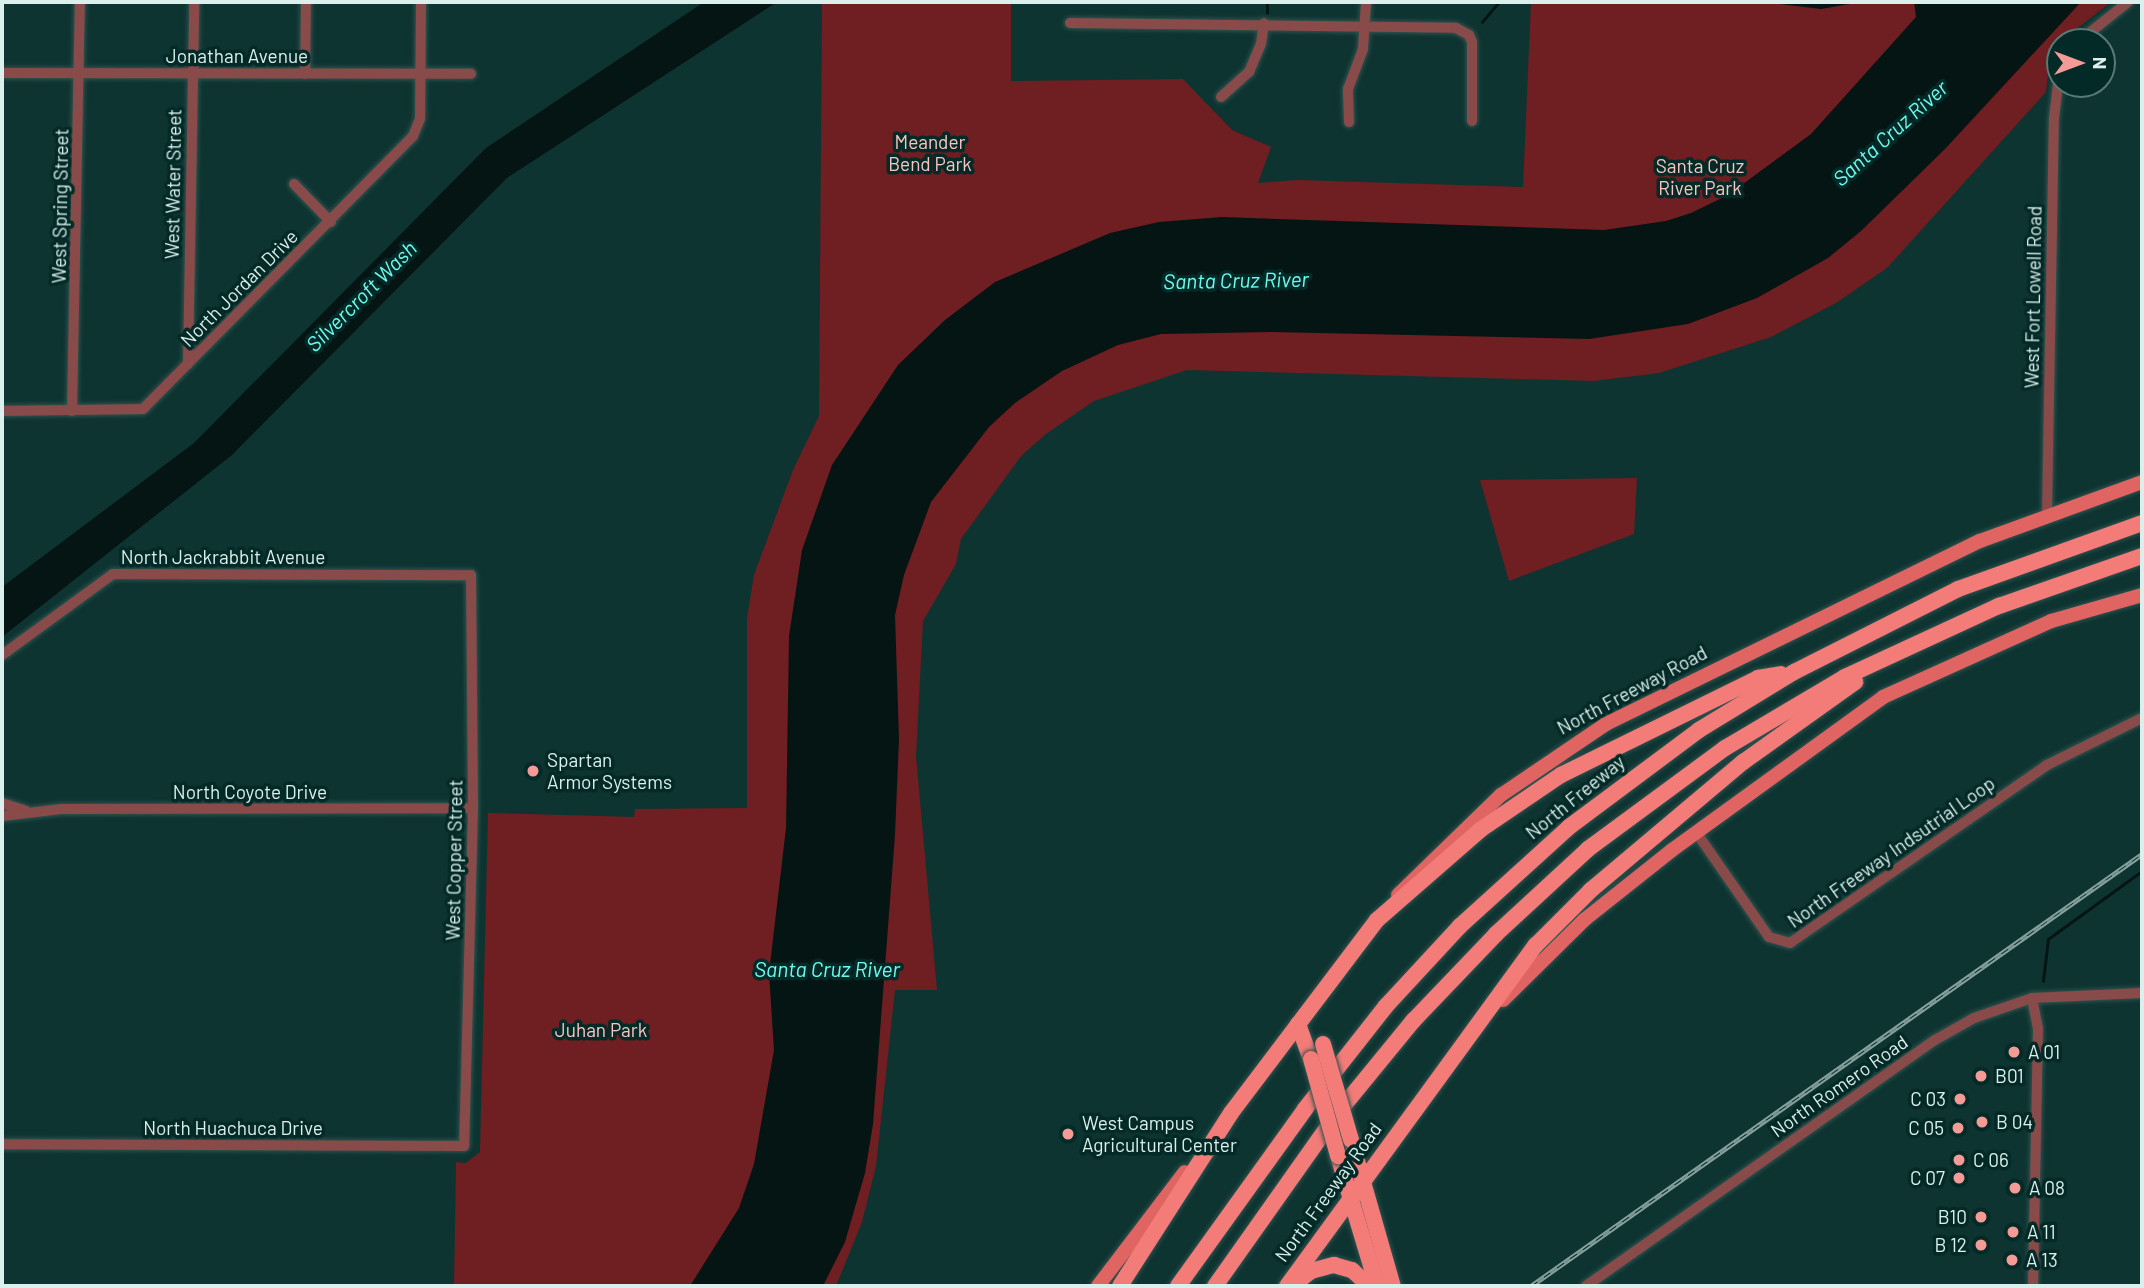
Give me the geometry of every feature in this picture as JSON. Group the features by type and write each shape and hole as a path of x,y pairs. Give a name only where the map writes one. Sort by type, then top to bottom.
{"highway":[{"name":"North Freeway","path":"1178,1286 1351,1049 1460,926 1569,827 1658,758 1794,672 1958,589 2142,522"},
{"path":"1215,1286 1370,1072 1454,976 1540,891 1630,816 1725,748 1780,713 1912,643 1999,606 2142,557"},
{"path":"1457,1055 1508,979 1591,890 1743,762 1912,643"},
{"path":"1377,920 1480,830 1561,775 1758,678 1794,672"},
{"name":"North Freeway Road","path":"1231,1113 1377,920"},
{"path":"1297,1024 1323,1044 1393,1286"},
{"path":"1297,1024 1311,1059 1377,1286"},
{"name":"North Freeway Road","path":"1287,1286 1362,1180 1457,1055"},
{"path":"1120,1286 1231,1113"},
{"path":"1293,1286 1311,1270 1334,1265 1352,1270 1369,1286"}],"main road":[{"name":"North Freeway Road","path":"1377,920 1479,813 1573,743 1949,555 2047,513 2142,482"},
{"name":"North Freeway Road","path":"1457,1055 1553,948 1696,832 1883,697 2051,621 2142,595"},
{"name":"North Freeway Road","path":"1098,1286 1231,1113"}],"street":[{"name":"West Spring Street","path":"72,411 80,2"},
{"name":"North Jordan Drive","path":"2,411 143,409 331,222 413,136 420,119 421,2"},
{"path":"1349,122 1348,89 1363,49 1366,2"},
{"path":"2096,28 2128,2"},
{"path":"305,74 306,3"},
{"name":"West Water Street","path":"188,364 194,4"},
{"path":"1070,23 1264,23 1456,28 1469,32 1472,121"},
{"path":"1221,97 1255,61 1264,23"},
{"name":"Jonathan Avenue","path":"2,73 471,74"},
{"name":"West Fort Lowell Road","path":"2047,513 2056,98"},
{"path":"294,184 331,222"},
{"name":"North Jackrabbit Avenue","path":"2,655 113,574 471,575"},
{"name":"West Copper Street","path":"464,1146 473,808 471,575"},
{"name":"North Freeway Indsutrial Loop","path":"1696,832 1769,937 1790,943 2047,765 2142,718"},
{"name":"North Coyote Drive","path":"2,803 26,811"},
{"name":"North Coyote Drive","path":"2,816 26,811 473,808"},
{"name":"North Romero Road","path":"1586,1286 1935,1040 2000,1006 2032,999 2142,993"},
{"path":"2032,999 2038,1028 2033,1286"},
{"name":"North Huachuca Drive","path":"2,1144 464,1146"}],"green space":[{"name":"Santa Cruz River Park","path":"822,2 1011,2 1011,81 1183,79 1232,130 1271,147 1258,183 1298,180 1523,187 1531,2 2111,2 2078,28 2046,28 2046,92 1887,268 1836,303 1771,337 1659,373 1594,381 1187,370 1094,401 1046,434 1021,456 961,539 956,564 923,621 916,756 937,990 895,990 876,1166 862,1222 836,1286 454,1286 456,1162 466,1163 480,1152 488,813 634,817 635,809 747,808 747,618 754,575 793,470 819,416"},
{"path":"1637,478 1634,534 1509,581 1480,480"}],"water":[{"name":"Silvercroft Wash","path":"704,2 777,2 507,178 232,455 2,637 2,587 194,443 486,148"},
{"path":"1764,2 1861,2 1821,9"},
{"name":"Santa Cruz River","path":"1914,2 2081,2 2057,28 2046,28 2046,40 1945,149 1861,231 1828,258 1757,298 1688,324 1589,339 1272,332 1161,334 1118,345 1062,371 1015,403 989,427 931,502 904,575 895,615 899,739 895,835 873,1124 865,1173 845,1242 823,1286 690,1286 739,1208 754,1164 774,1050 769,973 786,828 789,636 802,550 832,465 898,365 945,320 995,282 1110,233 1159,222 1222,217 1604,230 1666,221 1691,213 1728,195 1811,134 1916,17"}],"waterway":[{"path":"1267,2 1267,13"},
{"path":"1482,22 1499,2"},
{"path":"2043,981 2048,939 2142,871"}],"railway":[{"path":"1531,1286 2142,854"}],"place":[{"name":"Spartan Armor Systems","path":"533,771"},
{"name":"A 01","path":"2014,1052"},
{"name":"B01","path":"1981,1076"},
{"name":"C 03","path":"1960,1099"},
{"name":"B 04","path":"1982,1122"},
{"name":"C 05","path":"1958,1128"},
{"name":"West Campus Agricultural Center","path":"1068,1134"},
{"name":"C 06","path":"1959,1160"},
{"name":"C 07","path":"1959,1178"},
{"name":"A 08","path":"2015,1188"},
{"name":"B10","path":"1981,1217"},
{"name":"A 11","path":"2013,1232"},
{"name":"B 12","path":"1981,1245"},
{"name":"A 13","path":"2012,1260"}],"park label":[{"name":"Meander Bend Park","path":"930,153"},
{"name":"Juhan Park","path":"601,1030"}]}
